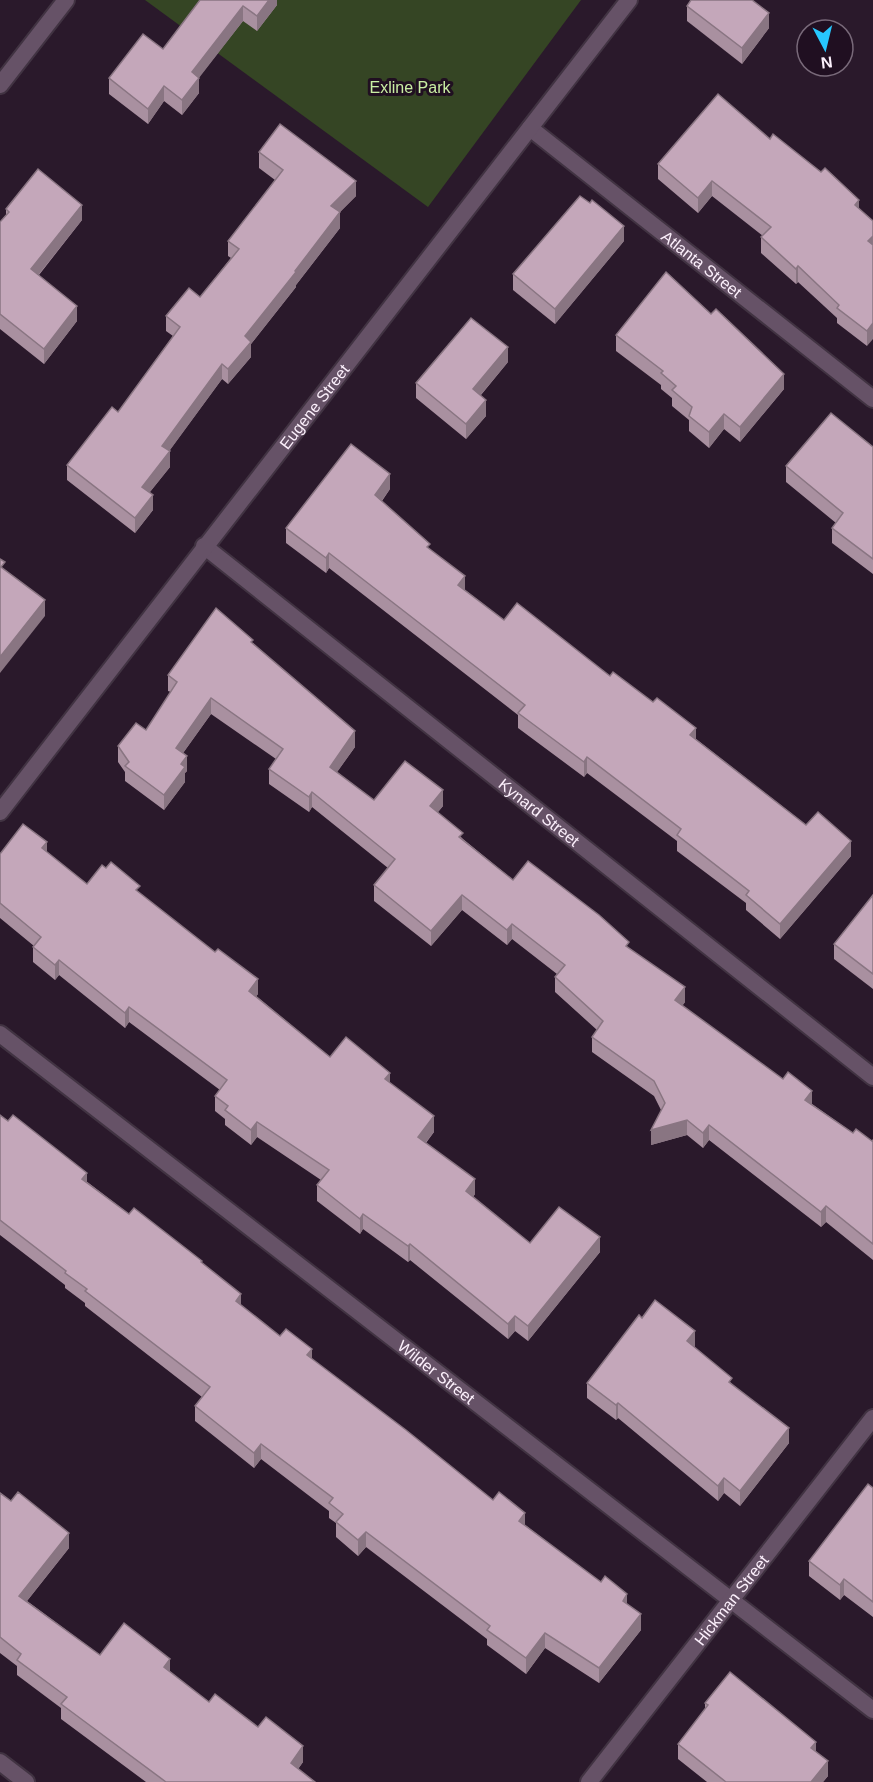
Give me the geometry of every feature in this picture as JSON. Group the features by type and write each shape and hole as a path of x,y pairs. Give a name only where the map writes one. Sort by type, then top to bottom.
{"street":[{"path":"0,85 66,0"},
{"name":"Eugene Street","path":"0,812 629,0"},
{"name":"Atlanta Street","path":"530,128 873,399"},
{"name":"Kynard Street","path":"204,546 873,1077"},
{"name":"Wilder Street","path":"0,1034 873,1710"},
{"name":"Hickman Street","path":"589,1782 873,1418"},
{"path":"0,1762 26,1782"}],"green space":[{"name":"Exline Park","path":"145,0 581,0 428,207"}],"building":[{"path":"200,0 269,0 257,16 243,6 192,72 199,78 182,100 164,86 148,109 109,78 143,34 163,49"},
{"path":"691,0 752,0 769,13 742,48 687,6"},
{"path":"718,94 770,139 773,134 821,172 825,168 859,200 855,205 873,221 873,236 868,241 873,245 873,323 867,331 837,308 839,305 798,266 796,269 761,237 771,227 712,181 698,198 658,164"},
{"path":"280,124 356,181 331,206 340,212 245,336 251,342 228,369 222,364 162,446 170,451 142,487 153,495 135,518 67,465 112,407 118,412 180,327 166,316 189,288 200,297 239,249 228,241 283,170 259,152"},
{"path":"38,169 82,205 31,269 77,306 44,349 0,314 0,222 9,212 6,209"},
{"path":"580,196 590,203 592,200 624,226 555,309 513,274"},
{"path":"666,272 711,314 716,309 784,374 740,427 724,414 709,432 689,416 692,407 672,390 676,386 661,373 663,371 616,335"},
{"path":"471,318 508,347 473,389 486,400 466,424 416,383"},
{"path":"831,413 873,447 873,559 832,528 843,513 786,466"},
{"path":"351,444 390,474 375,495 430,544 427,547 465,576 458,585 504,620 517,603 610,676 613,672 653,702 657,698 696,728 690,735 806,825 818,812 851,841 780,924 746,895 749,891 677,835 681,829 587,757 584,762 518,713 525,705 329,553 326,558 286,528"},
{"path":"0,559 5,562 1,567 45,600 0,657"},
{"path":"216,608 253,640 251,642 355,731 330,767 374,800 405,761 443,790 430,806 463,833 459,837 513,880 528,861 599,915 629,942 626,946 685,987 675,1000 783,1079 788,1072 812,1091 805,1100 853,1133 856,1129 873,1140 873,1244 826,1206 821,1212 709,1125 703,1133 687,1120 651,1130 665,1103 654,1081 592,1037 603,1021 555,977 565,965 512,924 507,930 462,895 431,931 374,885 395,859 312,792 309,797 269,769 283,749 211,698 176,748 187,756 181,764 185,767 164,795 125,766 129,762 118,746 136,723 146,730 177,682 168,675"},
{"path":"23,824 47,842 42,848 87,884 102,865 106,868 111,862 140,886 136,890 215,952 218,949 258,979 249,991 330,1057 346,1037 390,1073 385,1079 434,1116 418,1137 475,1179 466,1191 530,1243 559,1207 600,1237 528,1326 515,1316 508,1324 410,1244 408,1246 363,1214 360,1219 317,1185 329,1170 257,1122 251,1130 225,1110 228,1106 215,1096 227,1080 129,1007 125,1013 59,960 55,965 33,947 41,937 0,903 0,854"},
{"path":"873,895 873,974 834,944"},
{"path":"0,1115 8,1121 13,1115 87,1173 82,1179 129,1214 134,1208 202,1261 241,1294 236,1301 280,1336 286,1329 312,1349 307,1355 493,1500 499,1492 525,1513 519,1521 601,1582 605,1576 627,1594 623,1601 641,1614 599,1668 545,1633 526,1658 487,1630 490,1626 366,1532 358,1540 336,1522 343,1514 329,1503 333,1498 261,1444 254,1453 195,1406 210,1387 85,1291 87,1289 65,1273 66,1271 0,1220"},
{"path":"655,1300 695,1331 687,1341 732,1378 729,1382 789,1428 740,1491 724,1478 718,1486 618,1403 616,1405 587,1383 639,1315 642,1318"},
{"path":"868,1484 873,1488 873,1602 844,1579 840,1585 809,1561"},
{"path":"18,1492 69,1533 19,1596 100,1655 124,1623 170,1659 164,1667 209,1702 215,1694 258,1727 266,1717 303,1746 291,1763 315,1782 166,1782 61,1704 67,1697 17,1660 21,1654 0,1637 0,1493 11,1501"},
{"path":"730,1672 816,1742 811,1748 828,1761 811,1782 726,1782 678,1744 708,1705 705,1703"}]}
